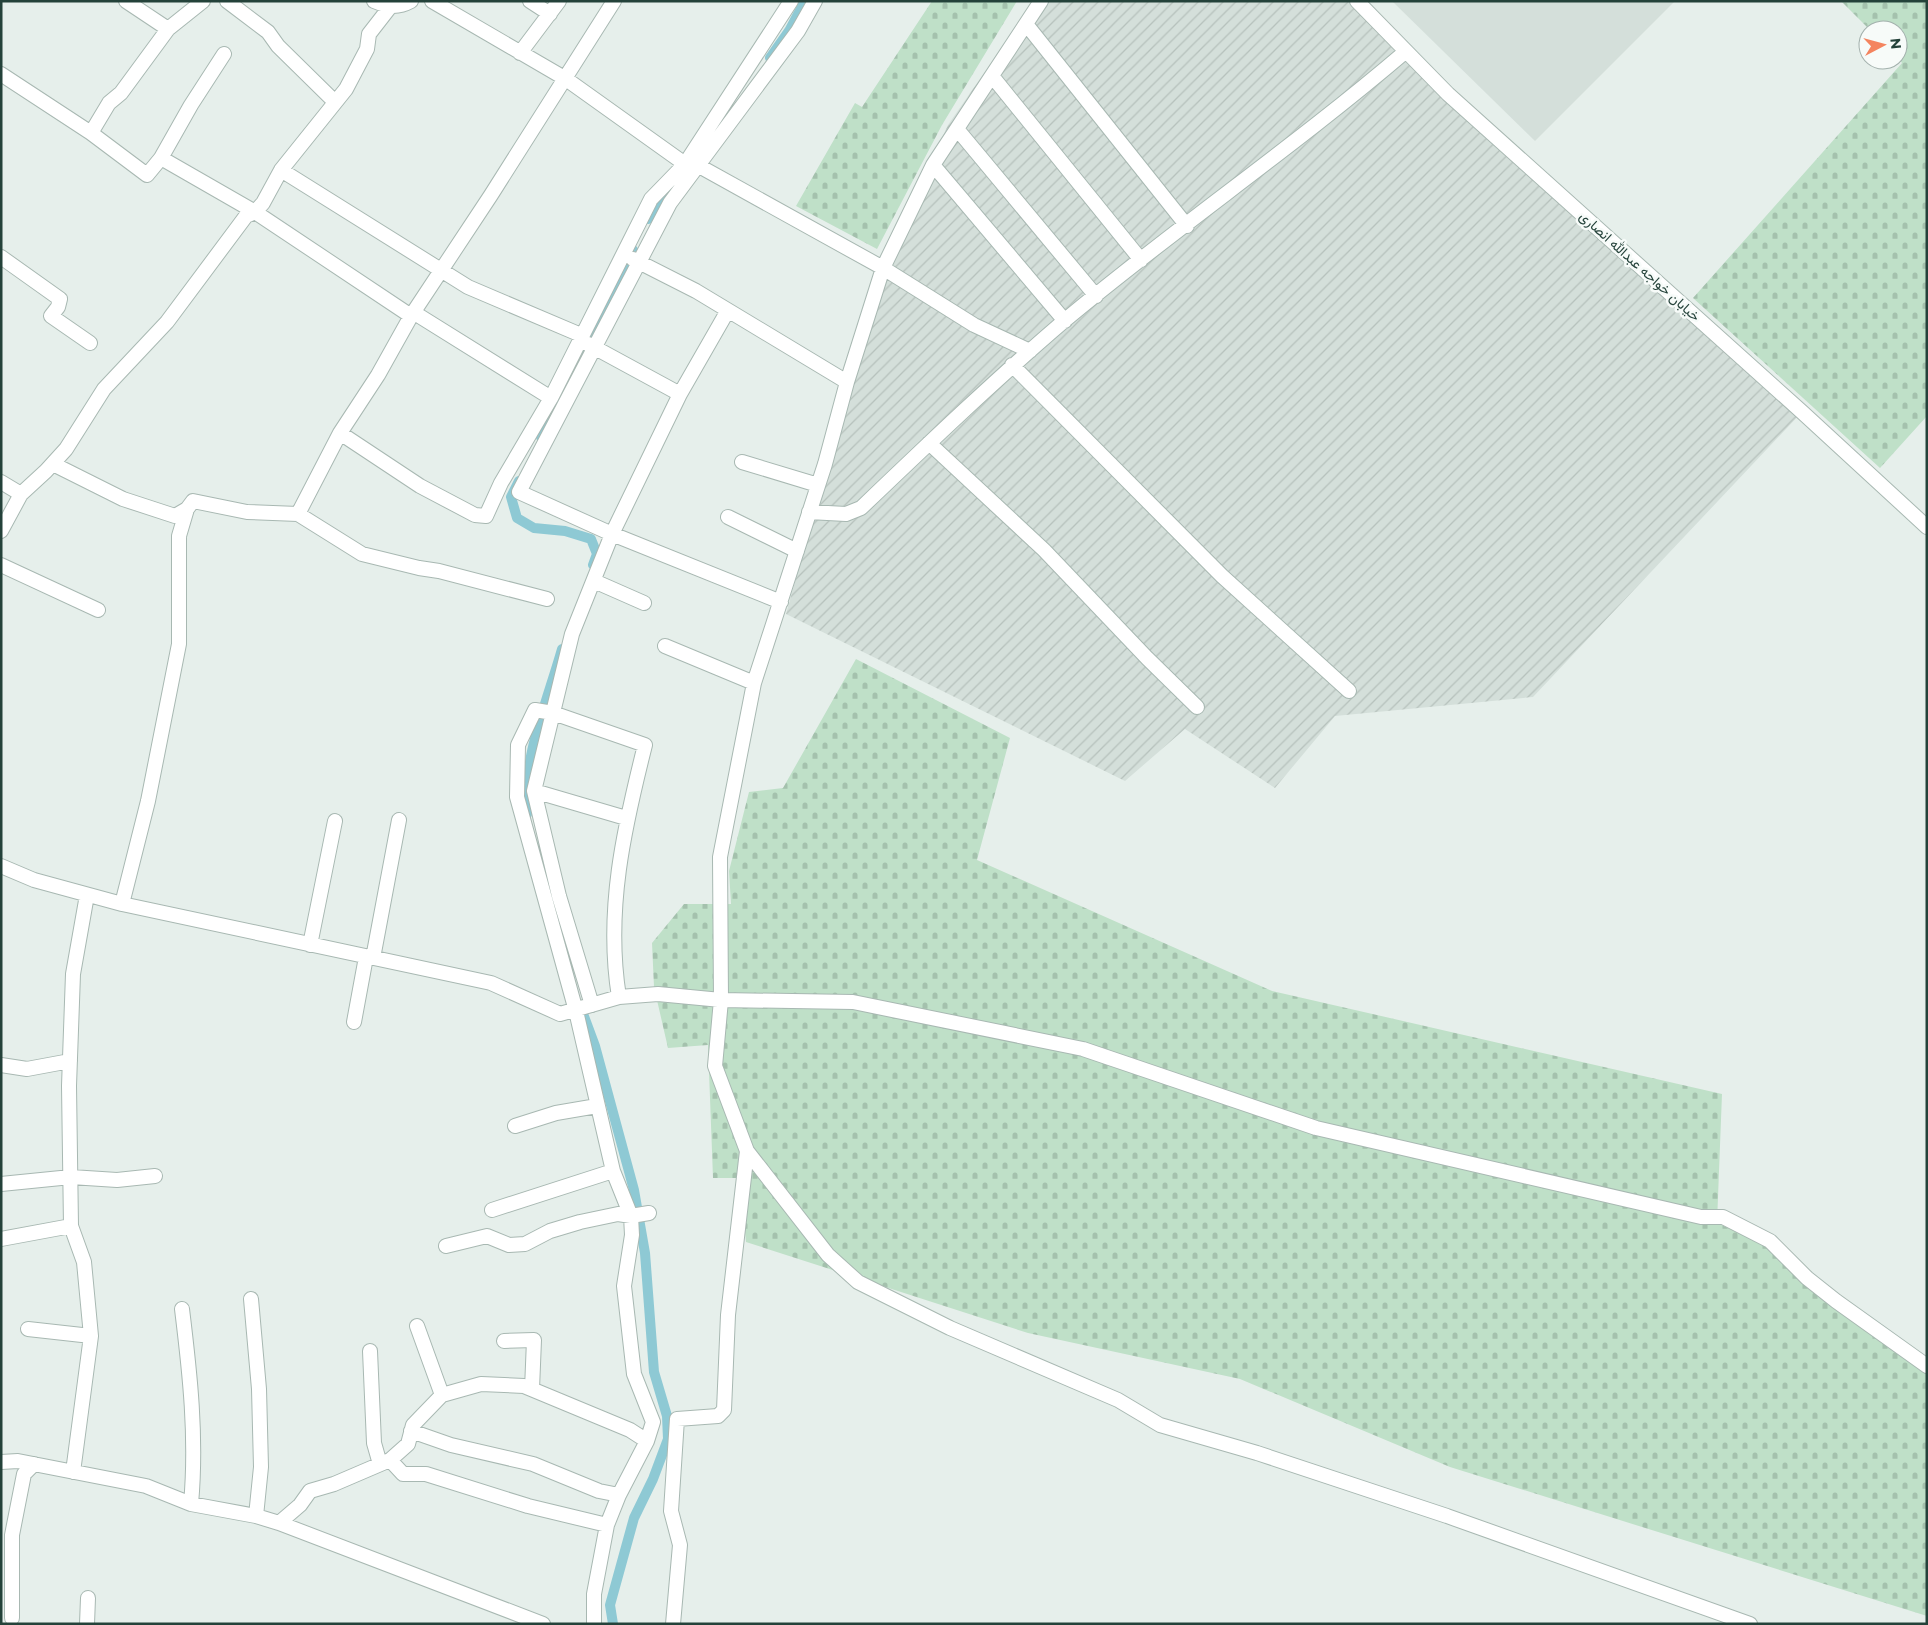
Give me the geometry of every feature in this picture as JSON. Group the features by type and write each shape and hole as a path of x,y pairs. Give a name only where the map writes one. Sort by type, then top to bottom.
{"street":[{"path":"126,1 168,29"},
{"path":"91,133 109,103 121,93 168,29 203,1"},
{"path":"227,1 268,32 278,46 335,102"},
{"path":"374,1 390,7 403,6 412,1"},
{"path":"432,1 566,79 692,165 883,268 974,325 1030,351"},
{"path":"530,1 550,14"},
{"path":"520,53 559,1"},
{"path":"298,514 340,433 378,375 412,314 566,79 614,1"},
{"path":"519,492 670,203 791,1"},
{"path":"340,433 420,486 475,515 486,516 501,483 551,398 651,199 692,165 798,31 815,1"},
{"path":"1041,1 934,165 883,268 847,382 818,485 754,683 720,857 720,1000 715,1066 747,1151 828,1255 858,1282 950,1328 1118,1400 1160,1425 1257,1453 1447,1516 1750,1624"},
{"name":"خیابان خواجه عبدالله انصاری","path":"1357,1 1405,52 1477,121 1802,412 1927,527"},
{"path":"1,531 21,494 66,449 104,389 167,322 246,216 255,212 263,203 281,170 346,88 367,49 369,34 390,7"},
{"path":"1026,24 1187,226"},
{"path":"809,512 846,514 861,508 1012,365 1141,260 1339,108 1405,52"},
{"path":"1,74 91,133 147,174 161,158 191,105 224,54"},
{"path":"992,76 1141,260"},
{"path":"957,129 1096,296"},
{"path":"161,158 255,212 412,314 551,398"},
{"path":"934,165 1065,321"},
{"path":"281,170 440,272 468,287 580,337 595,348 680,394"},
{"path":"622,256 641,261 696,291 727,312 847,382"},
{"path":"1,258 60,299 58,306 51,316 90,343"},
{"path":"592,1005 559,896 534,791 572,634 612,534 680,394 727,312"},
{"path":"1012,365 1222,576 1348,691"},
{"path":"929,443 1044,550 1147,658 1197,707"},
{"path":"742,462 818,485"},
{"path":"53,464 123,499 175,516 187,509"},
{"path":"1,482 21,494"},
{"path":"501,483 612,534 781,602"},
{"path":"122,904 148,801 179,644 179,536 187,509 193,500 247,512 298,514 362,554 419,568 440,571 547,599"},
{"path":"728,517 797,551"},
{"path":"1,565 98,610"},
{"path":"594,581 644,603"},
{"path":"665,646 754,683"},
{"path":"594,1624 594,1594 607,1525 619,1495 647,1441 653,1422 634,1374 624,1286 632,1235 631,1216 613,1171 576,1011 517,797 518,744 535,710 554,713 646,745 626,818 612,924 619,997"},
{"path":"534,791 626,818"},
{"path":"310,945 335,820"},
{"path":"354,1022 399,820"},
{"path":"1,866 34,880 122,904 492,983 560,1014 576,1011 619,997 658,994 720,1000 853,1002 1083,1049 1316,1128 1701,1217 1722,1217 1770,1241 1807,1278 1927,1366"},
{"path":"73,1472 91,1336 84,1262 71,1226 70,1061 72,974 87,895"},
{"path":"1,1065 27,1069 70,1061"},
{"path":"515,1126 556,1113 597,1106"},
{"path":"653,1422 718,1416 724,1410 728,1315 747,1151"},
{"path":"492,1210 613,1171"},
{"path":"1,1184 71,1177 116,1180 155,1176"},
{"path":"446,1246 488,1236 509,1245 525,1244 550,1231 580,1222 618,1214 631,1216 649,1213"},
{"path":"1,1239 71,1226"},
{"path":"251,1299 259,1389 262,1467 256,1516"},
{"path":"182,1308 191,1385 195,1459 192,1504"},
{"path":"418,1326 442,1395"},
{"path":"28,1329 91,1336"},
{"path":"504,1341 534,1340 532,1389"},
{"path":"370,1352 374,1443 385,1462 403,1474 426,1474 528,1506 607,1525"},
{"path":"279,1523 300,1505 310,1491 334,1484 385,1462 408,1444 413,1425 442,1395 481,1384 524,1386 630,1430 647,1441"},
{"path":"673,1624 680,1545 671,1511 677,1419"},
{"path":"411,1431 452,1445 532,1464 599,1490 619,1495"},
{"path":"1,1462 34,1464 146,1486 192,1504 256,1516 279,1523 543,1624"},
{"path":"12,1618 12,1535 24,1474 34,1464"},
{"path":"87,1624 88,1598"}],"shaded area":[{"path":"1034,1 1359,1 1378,23 1802,412 1533,697 1335,716 1275,788 1185,729 1125,781 786,614 883,268 948,125"},
{"path":"1392,1 1675,1 1535,141"}],"green space":[{"path":"932,1 1017,1 942,125 877,249 796,206 855,103 862,107"},
{"path":"1841,1 1927,1 1927,416 1880,468 1693,298 1896,70 1908,70 1908,20 1860,20"},
{"path":"856,659 1010,738 977,860 1272,991 1722,1094 1717,1223 1758,1241 1927,1365 1927,1616 1450,1467 1240,1379 1028,1333 746,1242 740,1178 713,1178 708,1045 668,1048 654,987 652,943 684,904 731,904 729,871 749,792 783,788"}],"waterway":[{"path":"770,58 789,31 805,1"},
{"path":"648,219 652,211 680,181"},
{"path":"582,349 633,250"},
{"path":"541,437 568,380"},
{"path":"519,481 511,497 517,518 534,528 565,531 591,539 597,554 593,565"},
{"path":"527,814 526,793 532,752 562,649"},
{"path":"582,1011 595,1046 634,1190 645,1253 654,1372 667,1416 668,1439 653,1479 634,1518 610,1605 613,1624"}]}
